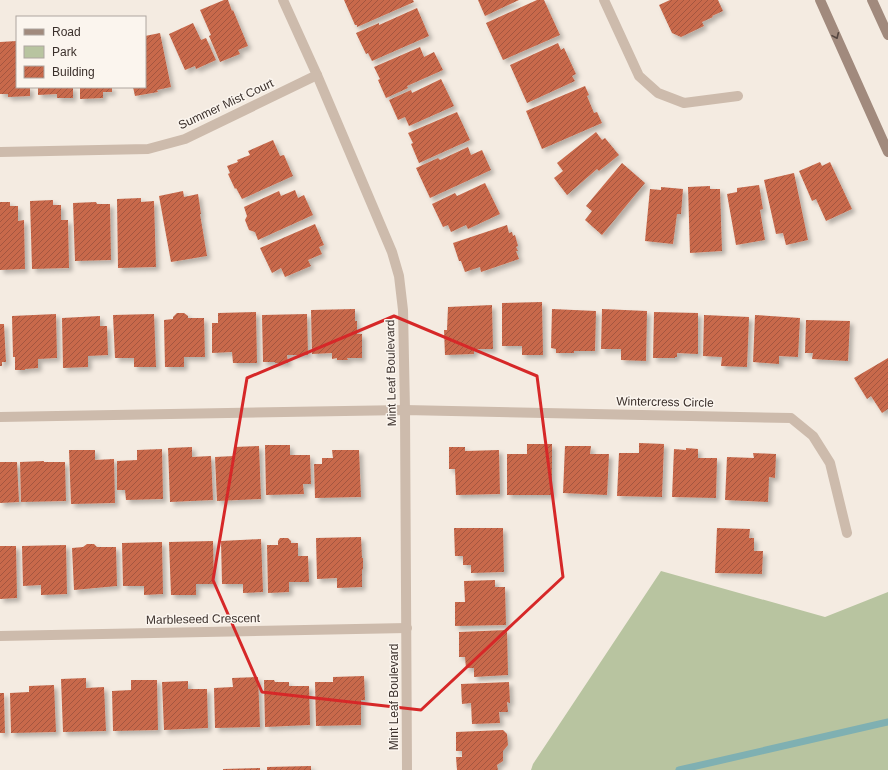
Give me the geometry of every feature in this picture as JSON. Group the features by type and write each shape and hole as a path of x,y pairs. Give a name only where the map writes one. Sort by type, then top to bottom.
{"main road":[{"path":"820,0 888,152"},
{"path":"872,0 888,35"}],"street":[{"name":"Mint Leaf Boulevard","path":"283,0 317,75 392,252 399,276 403,310 405,410 407,770"},
{"path":"604,0 640,76 658,93 684,103 738,96"},
{"name":"Summer Mist Court","path":"0,152 148,148 185,139 317,75"},
{"path":"0,417 405,410"},
{"name":"Wintercress Circle","path":"405,410 791,418 813,436 830,463 847,533"},
{"name":"Marbleseed Crescent","path":"0,636 407,628"}],"highlighted area":[{"path":"394,316 537,376 563,577 421,710 262,692 213,580 247,378"}],"green space":[{"path":"661,571 825,617 888,592 888,770 531,770 533,764"}],"building":[{"path":"224,0 228,0 248,46 238,50 240,54 220,62 209,36 211,35 200,10"},
{"path":"344,0 413,0 414,2 357,27"},
{"path":"478,0 519,0 485,16"},
{"path":"537,0 544,0 560,35 503,60 486,23"},
{"path":"670,0 718,0 723,11 702,22 704,26 681,37 672,33 659,5"},
{"path":"417,8 429,36 372,61 368,53 366,54 356,33 379,23 379,25"},
{"path":"193,23 201,40 206,38 216,60 196,69 195,66 185,70 169,34"},
{"path":"160,33 171,87 157,90 158,92 135,96 133,88 146,88 146,36"},
{"path":"16,41 16,88 30,88 30,96 8,97 8,94 0,94 0,42"},
{"path":"558,43 561,50 564,48 576,74 572,76 575,81 527,103 510,65"},
{"path":"420,47 424,57 434,52 443,70 407,86 408,88 386,98 378,80 380,79 374,67"},
{"path":"441,79 454,106 409,126 405,117 398,120 389,100 411,90 412,93"},
{"path":"585,86 589,95 587,96 594,113 597,112 602,123 542,149 526,111"},
{"path":"38,88 73,88 73,98 57,98 57,94 38,95"},
{"path":"80,88 112,88 112,92 103,92 103,98 80,99"},
{"path":"457,112 470,140 419,163 411,144 413,143 408,133"},
{"path":"596,132 602,140 605,138 619,155 599,171 597,169 567,195 554,178 563,171 557,163"},
{"path":"273,140 280,156 284,155 293,176 242,199 236,188 235,189 228,174 230,173 227,166 250,155 248,151"},
{"path":"468,147 471,155 482,150 491,170 430,198 416,168 438,158 440,160"},
{"path":"820,162 822,166 830,162 852,209 826,221 816,199 812,201 799,171"},
{"path":"622,163 645,183 602,235 585,220 592,211 586,206"},
{"path":"794,173 808,240 786,245 783,233 776,234 764,180"},
{"path":"485,183 500,214 468,229 466,225 451,232 448,225 443,227 432,204 455,193 457,196"},
{"path":"759,185 763,209 760,210 765,240 736,245 727,194 737,192 737,188"},
{"path":"710,186 710,189 720,189 722,251 690,253 688,187"},
{"path":"661,187 683,189 681,214 677,214 673,244 645,241 650,189 661,190"},
{"path":"295,190 298,198 304,195 313,215 258,240 255,232 249,230 245,220 247,216 244,207 279,191 281,196"},
{"path":"183,191 184,197 198,194 207,256 171,262 159,196"},
{"path":"141,198 141,202 154,201 156,267 118,268 117,199"},
{"path":"53,200 53,205 61,205 61,220 68,220 69,268 32,269 30,201"},
{"path":"0,202 10,202 10,206 18,206 18,221 24,220 25,269 0,270"},
{"path":"96,202 97,204 110,204 111,260 75,261 73,203"},
{"path":"315,224 324,245 319,247 322,254 308,260 311,266 285,277 281,268 272,273 260,248"},
{"path":"507,225 509,233 512,232 513,236 515,235 518,246 516,247 518,251 516,251 519,259 481,272 480,267 465,272 461,261 459,261 453,243"},
{"path":"542,302 543,355 522,355 522,346 502,346 502,303"},
{"path":"492,305 493,349 474,349 474,354 445,355 444,330 447,330 448,307"},
{"path":"355,309 357,334 362,334 362,358 337,360 337,358 332,359 332,353 312,354 311,310"},
{"path":"552,309 596,311 595,351 556,353 556,349 551,348"},
{"path":"602,309 647,311 646,361 621,360 621,349 601,349"},
{"path":"256,312 257,363 233,363 232,352 212,353 212,323 218,323 218,313"},
{"path":"654,312 698,313 698,354 677,353 677,357 675,358 653,358"},
{"path":"177,313 184,313 188,316 188,318 204,318 205,357 184,357 184,367 165,367 164,320 173,319"},
{"path":"56,314 57,358 38,359 38,368 15,370 15,357 13,357 12,316"},
{"path":"154,314 156,367 134,367 134,358 115,358 113,315"},
{"path":"307,314 308,355 287,355 288,363 263,362 262,315"},
{"path":"704,315 749,317 747,367 721,366 722,357 703,356"},
{"path":"755,315 800,318 798,357 779,356 779,364 753,362"},
{"path":"100,316 100,326 107,326 108,355 88,356 88,367 63,368 62,318"},
{"path":"806,320 850,321 848,361 812,359 813,353 805,353"},
{"path":"0,324 4,324 6,362 2,362 2,366 0,366"},
{"path":"888,358 888,409 882,413 871,396 867,399 854,378"},
{"path":"639,443 664,444 662,497 617,496 619,453 639,453"},
{"path":"527,444 552,444 552,495 507,495 507,454 527,454"},
{"path":"265,445 290,445 290,455 310,455 311,484 303,484 304,494 266,495"},
{"path":"259,446 261,499 217,501 215,457 234,456 234,447"},
{"path":"565,446 591,446 590,454 609,454 607,495 563,493"},
{"path":"192,447 192,457 211,456 213,500 170,502 168,448"},
{"path":"449,447 465,447 465,451 499,450 500,494 456,495 455,469 449,469"},
{"path":"686,448 698,449 698,458 717,458 716,498 672,497 674,449 686,450"},
{"path":"162,449 163,499 126,500 125,490 117,490 117,461 137,460 137,450"},
{"path":"69,450 95,450 95,460 114,459 115,503 71,504"},
{"path":"332,450 359,450 361,497 315,498 314,464 322,464 322,458 333,458"},
{"path":"753,453 776,454 775,478 769,477 768,502 725,500 727,457 754,458"},
{"path":"0,462 17,462 19,502 0,503"},
{"path":"20,462 65,462 66,501 21,502"},
{"path":"454,528 503,528 504,572 471,573 471,565 463,565 463,556 455,556"},
{"path":"717,528 750,529 749,538 754,538 754,551 763,551 762,574 715,573"},
{"path":"361,537 363,558 362,587 337,588 337,578 317,579 316,538"},
{"path":"280,538 288,538 291,543 298,543 298,556 308,556 309,582 289,582 289,592 268,593 267,545 278,545"},
{"path":"261,539 263,592 243,593 243,584 222,584 221,541"},
{"path":"213,541 214,584 196,584 196,595 171,595 169,542"},
{"path":"162,542 163,594 144,595 144,586 123,586 122,543"},
{"path":"87,544 94,544 97,547 116,547 117,586 74,590 72,548 83,547"},
{"path":"66,545 67,594 41,595 41,585 23,586 22,546"},
{"path":"0,546 16,546 17,598 0,599"},
{"path":"495,580 495,587 505,587 506,625 455,626 455,602 465,602 464,581"},
{"path":"507,630 508,675 474,677 474,668 466,668 465,657 459,657 459,632"},
{"path":"364,676 365,700 361,700 361,725 316,726 315,682 333,682 333,677"},
{"path":"258,677 260,727 215,728 214,688 233,687 232,678"},
{"path":"86,678 86,688 104,687 106,731 63,732 61,679"},
{"path":"131,680 157,680 158,730 113,731 112,691 131,690"},
{"path":"264,680 289,682 289,686 309,686 310,725 265,727"},
{"path":"188,681 188,689 207,689 208,728 164,730 162,682"},
{"path":"509,682 510,703 507,702 508,712 499,712 500,723 472,724 471,703 462,704 461,684"},
{"path":"54,685 56,732 11,733 10,693 29,692 29,686"},
{"path":"0,693 4,693 5,733 0,733"},
{"path":"503,730 507,734 508,745 503,751 503,761 497,765 498,770 457,770 456,757 462,757 462,751 456,751 456,732"},
{"path":"311,766 311,770 267,770 267,767"},
{"path":"260,768 260,770 223,770 223,769"}],"waterway":[{"path":"679,770 888,722"}]}
